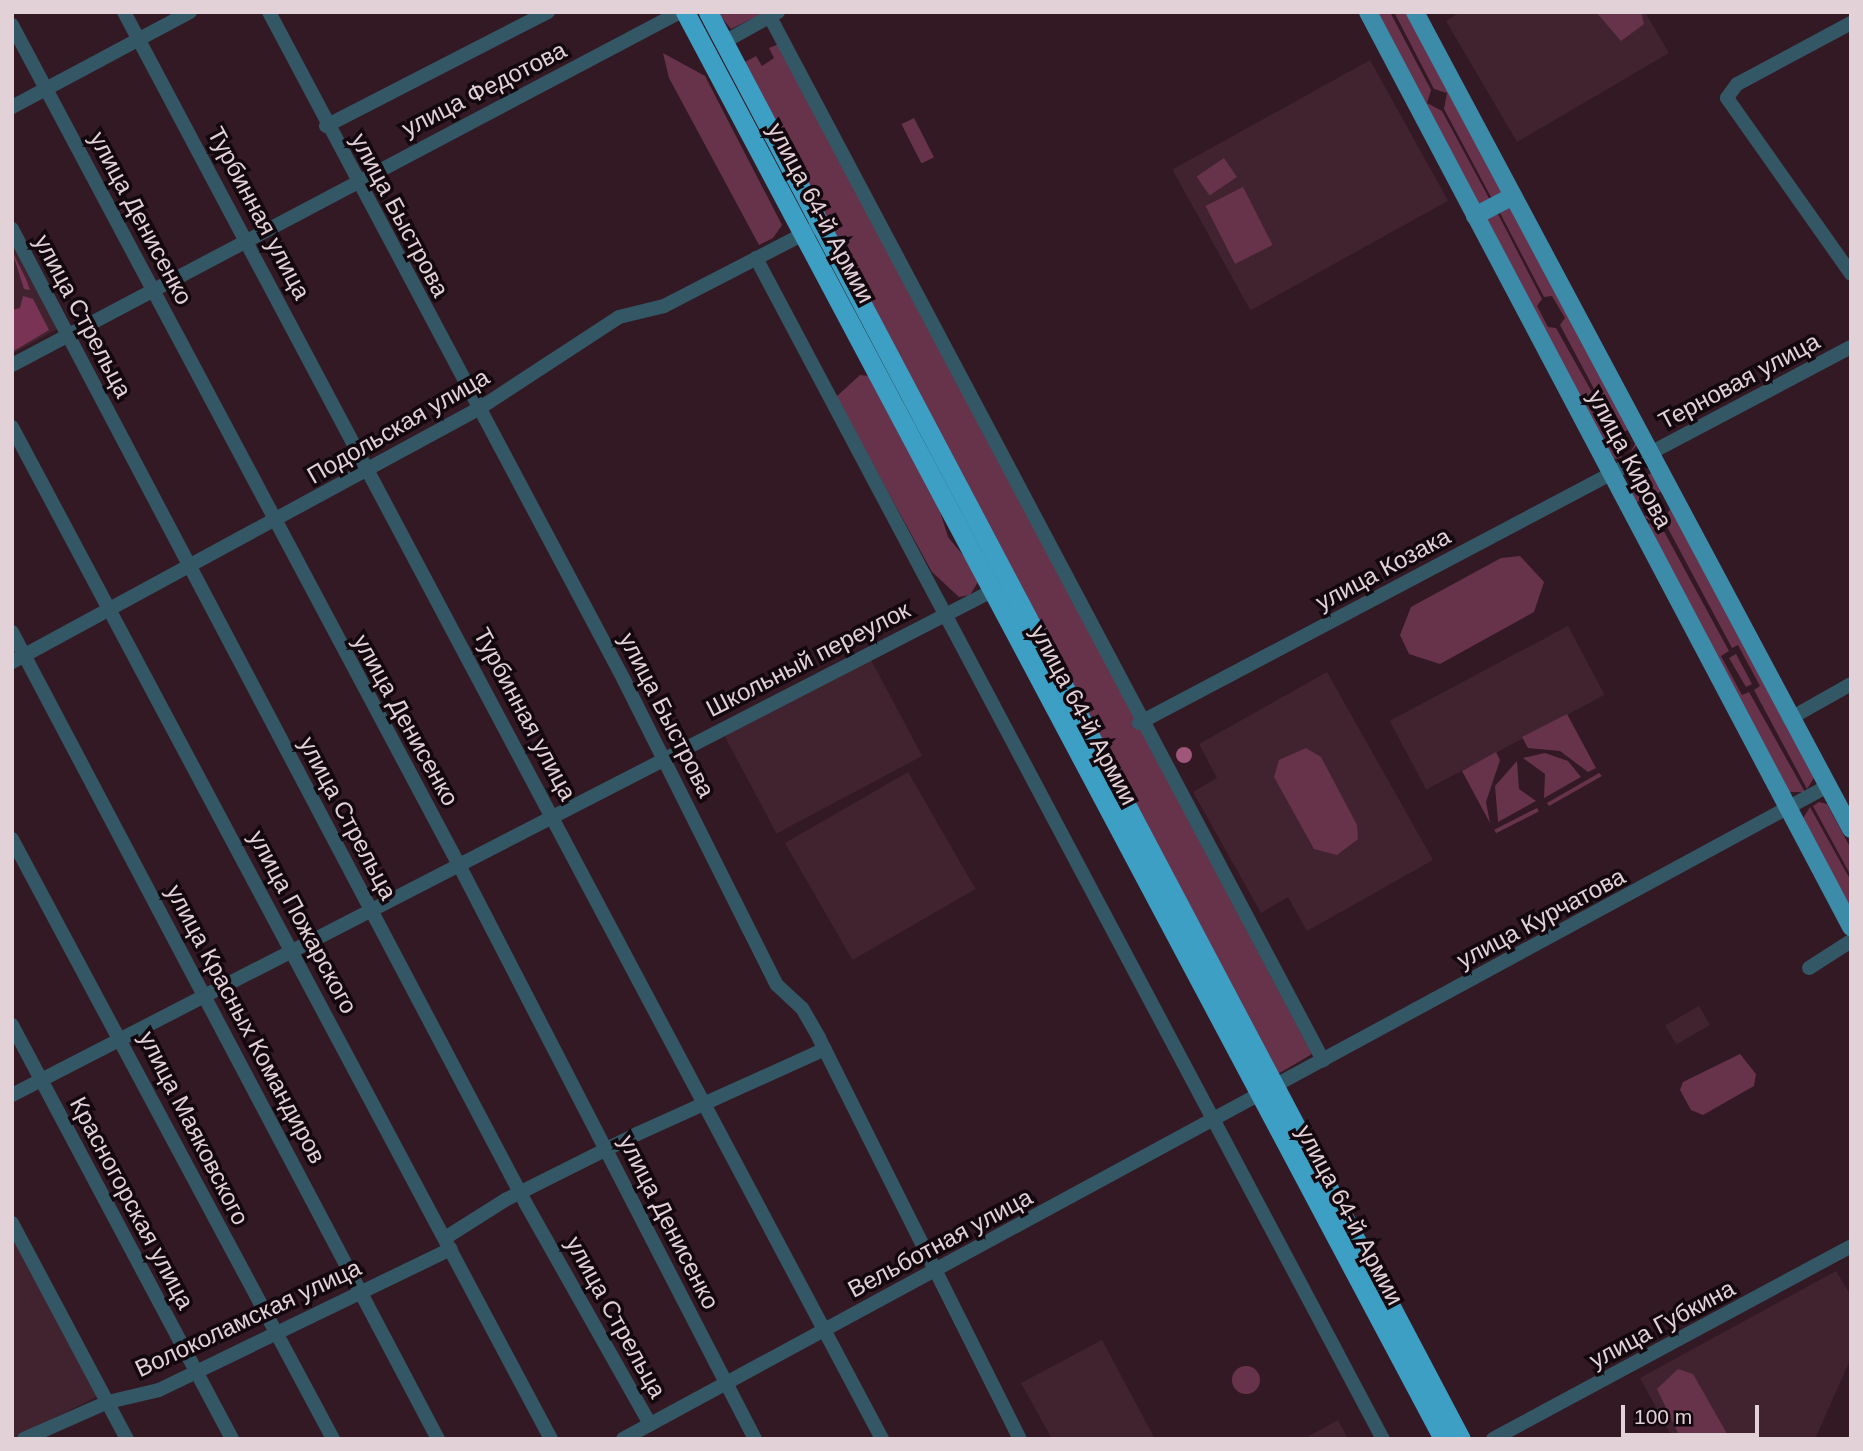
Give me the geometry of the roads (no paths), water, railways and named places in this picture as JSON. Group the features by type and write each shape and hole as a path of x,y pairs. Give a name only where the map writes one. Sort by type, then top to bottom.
{"highway":[{"name":"улица 64-й Армии","path":"685,12 912,395 1461,1439"},
{"name":"улица 64-й Армии","path":"708,12 813,229 893,404 990,592 1443,1439"},
{"path":"893,404 912,395"}],"main road":[{"name":"улица Кирова","path":"1368,12 1851,927"},
{"name":"улица Кирова","path":"1415,12 1648,456 1851,829"},
{"path":"1475,216 1513,195"}],"street":[{"name":"Турбинная улица","path":"124,12 247,237 882,1439"},
{"path":"12,107 190,12"},
{"name":"улица Быстрова","path":"268,12 354,182 480,408 663,757 777,985 802,1008 825,1049 1020,1439"},
{"path":"326,126 548,12"},
{"name":"улица Федотова","path":"12,365 247,237 680,12"},
{"path":"724,42 774,15 1139,723 1323,1060"},
{"path":"1851,23 1728,92 1728,106 1851,274"},
{"name":"улица Денисенко","path":"12,24 155,289 273,525 458,863 755,1439"},
{"name":"улица Стрельца","path":"12,229 521,1194 650,1424"},
{"name":"Подольская улица","path":"19,659 273,525 480,408 619,317 664,306 813,229"},
{"path":"756,258 949,614 1383,1439"},
{"name":"Терновая улица","path":"1648,456 1851,347"},
{"name":"улица Пожарского","path":"12,427 551,1439"},
{"name":"улица Козака","path":"1139,723 1648,456"},
{"name":"Школьный переулок","path":"12,1096 294,953 370,909 551,813 990,592"},
{"name":"улица Красных Командиров","path":"12,632 19,659 208,996 438,1439"},
{"path":"1789,719 1851,684"},
{"name":"улица Курчатова","path":"1275,1083 1323,1060 1826,787"},
{"name":"улица Маяковского","path":"12,839 122,1039 333,1439"},
{"path":"1809,968 1851,941"},
{"name":"Красногорская улица","path":"12,1025 232,1439"},
{"name":"Волоколамская улица","path":"24,1439 108,1402 159,1390 276,1329 360,1293 448,1244 521,1194 703,1103 825,1049"},
{"name":"Вельботная улица","path":"624,1438 825,1329 937,1273 1275,1083"},
{"path":"12,1223 127,1439"},
{"name":"улица Губкина","path":"1493,1439 1851,1246"}]}
